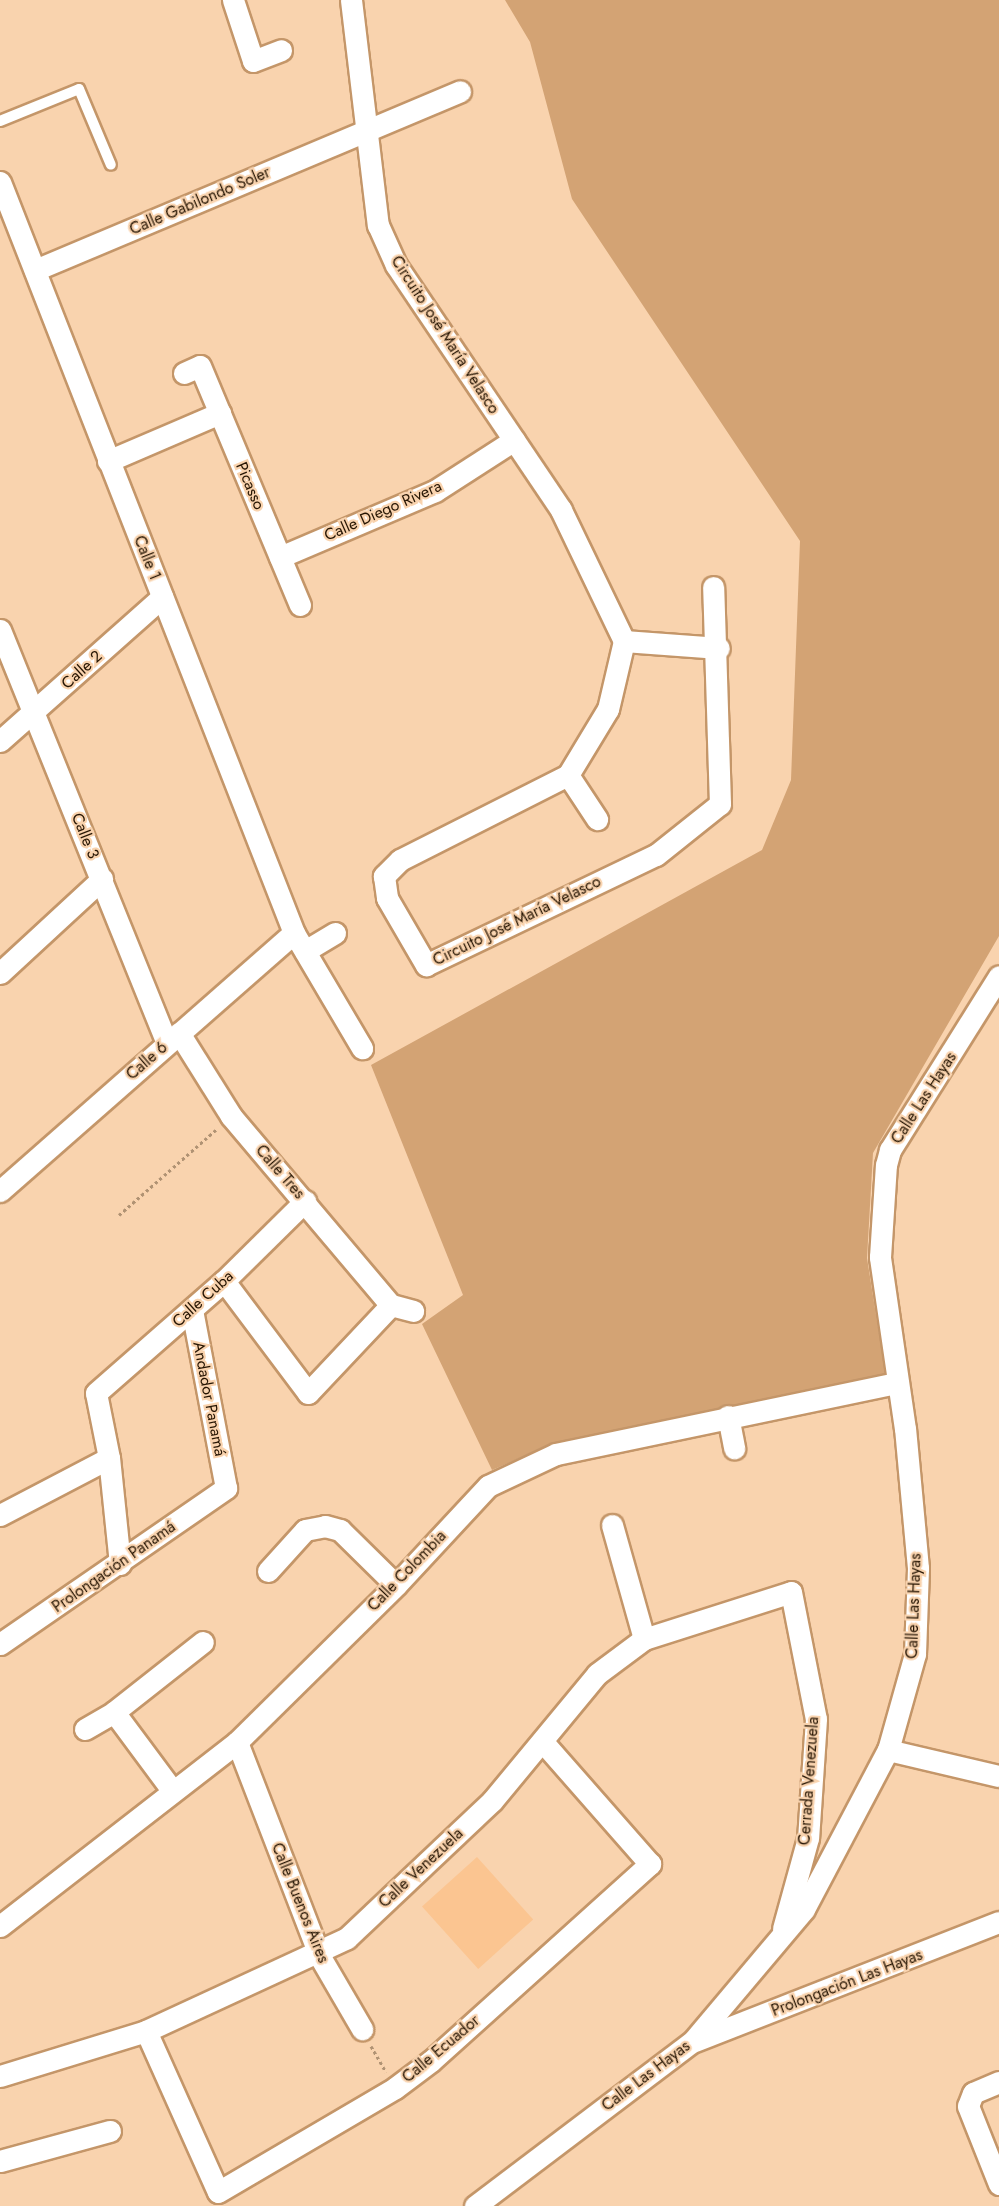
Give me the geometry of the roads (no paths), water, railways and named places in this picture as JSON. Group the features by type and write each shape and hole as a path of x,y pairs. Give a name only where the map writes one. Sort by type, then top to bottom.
{"street":[{"path":"232,0 253,61 281,50"},
{"name":"Circuito José María Velasco","path":"356,1 365,132 378,225 396,265 561,510 624,641"},
{"name":"Calle Gabilondo Soler","path":"35,270 460,91"},
{"name":"Calle 1","path":"0,182 294,933 362,1048"},
{"name":"Picasso","path":"192,369 220,413 300,605"},
{"path":"108,461 220,413"},
{"name":"Calle Diego Rivera","path":"280,557 435,491 514,440"},
{"path":"597,819 568,775 608,709 624,641 718,648 713,587"},
{"name":"Calle 2","path":"0,741 162,597"},
{"name":"Calle 3","path":"0,630 102,879 173,1038"},
{"name":"Circuito José María Velasco","path":"568,775 400,860 384,876 387,898 426,964 656,855 720,804 718,648"},
{"path":"0,973 102,879"},
{"name":"Calle 6","path":"0,1191 294,933"},
{"path":"305,951 335,933"},
{"name":"Calle Las Hayas","path":"475,2206 693,2042 804,1909 888,1750 915,1654 918,1568 880,1257 886,1165 890,1150 999,976"},
{"name":"Calle Tres","path":"173,1038 231,1116 391,1305"},
{"name":"Calle Cuba","path":"109,1458 96,1393 224,1281 305,1201"},
{"path":"224,1281 308,1393 391,1305 414,1311"},
{"name":"Andador Panamá","path":"192,1310 226,1488"},
{"name":"Calle Colombia","path":"0,1926 172,1790 237,1742 396,1585 488,1486 556,1454 728,1416 897,1383"},
{"path":"728,1416 734,1448"},
{"path":"0,1515 109,1458 120,1564"},
{"name":"Prolongación Panamá","path":"0,1644 120,1564 226,1488"},
{"path":"612,1525 644,1639"},
{"path":"268,1571 305,1530 324,1526 340,1530 396,1585"},
{"name":"Calle Venezuela","path":"0,2076 146,2031 319,1954 347,1938 492,1802 597,1674 644,1639 791,1592"},
{"name":"Cerrada Venezuela","path":"782,1933 808,1838 816,1719 791,1592"},
{"path":"85,1729 114,1712 203,1642"},
{"path":"114,1712 172,1790"},
{"name":"Calle Buenos Aires","path":"237,1742 319,1954 362,2029"},
{"name":"Calle Ecuador","path":"146,2031 218,2192 395,2088 431,2061 650,1864 543,1742"},
{"path":"888,1750 999,1776"},
{"name":"Prolongación Las Hayas","path":"693,2042 999,1922"},
{"path":"999,2082 973,2093 968,2106 999,2184"},
{"path":"0,2161 110,2131"}],"lane":[{"path":"0,122 79,89 111,165"}]}
